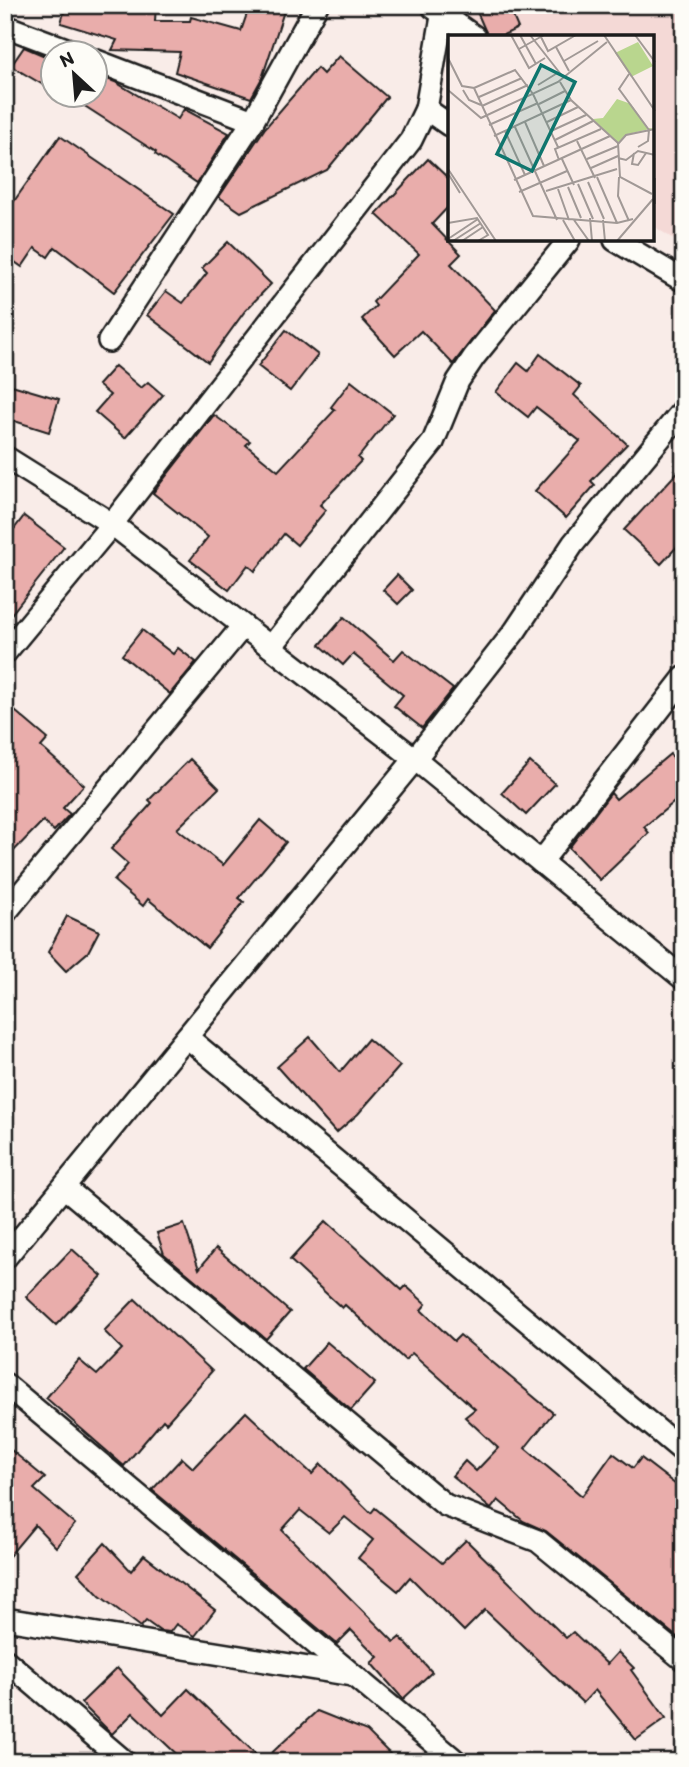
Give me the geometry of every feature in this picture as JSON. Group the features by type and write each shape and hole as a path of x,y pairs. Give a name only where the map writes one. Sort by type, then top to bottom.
{"street":[{"path":"109,341 253,121 317,5"},
{"path":"439,8 473,35"},
{"path":"5,653 112,524 387,175 411,140 426,109 439,8"},
{"path":"5,26 38,38"},
{"path":"108,65 253,121"},
{"path":"426,109 448,124"},
{"path":"271,647 433,442 458,381 474,357 567,242"},
{"path":"618,242 684,281"},
{"path":"5,1258 415,759 515,631 573,544 684,409"},
{"path":"5,457 112,524 415,759 541,862 680,967"},
{"path":"5,913 243,626"},
{"path":"541,862 684,678"},
{"path":"187,1037 684,1452"},
{"path":"64,1187 445,1505 538,1541 684,1660"},
{"path":"5,1384 457,1762"},
{"path":"5,1619 354,1676"},
{"path":"5,1660 125,1762"}],"shaded area":[{"path":"465,5 684,5 684,246 654,226 654,35 478,35 468,22"}],"building":[{"path":"66,5 156,5 155,21 190,21 191,17 241,31 250,5 286,5 262,78 251,98 175,72 180,52 112,50 117,40 61,23"},
{"path":"474,5 508,5 518,28 503,35 487,35"},
{"path":"24,47 38,53 38,82 11,66"},
{"path":"339,56 387,97 327,170 241,212 219,197 265,128 317,68 323,74"},
{"path":"108,79 178,119 184,109 229,133 197,183 155,154 156,152 88,108 108,108"},
{"path":"60,136 174,214 114,292 55,247 48,257 35,248 22,267 5,255 5,214"},
{"path":"428,159 448,178 448,207 432,224 461,254 451,264 495,310 453,364 421,331 395,355 362,319 376,306 373,302 419,254 376,214"},
{"path":"228,242 271,284 245,311 208,362 147,315 166,291 183,303 207,273 202,268"},
{"path":"286,330 318,355 290,391 258,366"},
{"path":"540,354 581,386 574,395 627,444 591,481 595,485 566,518 535,491 580,441 536,407 528,417 496,392 518,363 528,371"},
{"path":"115,366 141,388 148,382 163,395 125,438 95,412 110,395 98,385"},
{"path":"351,381 393,414 358,458 361,461 320,505 326,510 297,545 284,534 255,571 248,565 229,590 190,560 208,537 153,493 214,415 250,441 246,445 278,471 335,410 331,407"},
{"path":"5,383 59,399 49,432 5,418"},
{"path":"684,465 684,539 661,564 624,530"},
{"path":"24,516 64,547 5,622 5,541"},
{"path":"397,575 412,590 398,604 383,590"},
{"path":"344,617 394,660 403,650 453,689 422,728 394,706 403,695 353,654 343,665 320,645"},
{"path":"142,630 173,654 178,648 196,662 170,694 122,655"},
{"path":"15,711 48,739 41,747 84,785 63,808 70,814 54,831 43,821 5,860 5,722"},
{"path":"670,754 684,771 684,794 644,827 649,833 600,880 569,848 611,793 616,799"},
{"path":"190,759 219,788 177,829 223,865 260,820 286,842 239,898 244,902 207,948 148,899 143,906 114,881 128,864 111,849 152,803 149,800"},
{"path":"530,762 555,784 526,815 502,793"},
{"path":"67,916 99,931 88,952 66,971 48,952"},
{"path":"310,1037 340,1072 368,1039 400,1066 358,1114 336,1133 277,1067"},
{"path":"326,1221 402,1290 406,1286 426,1304 421,1310 454,1341 460,1335 553,1413 525,1448 582,1496 613,1453 633,1468 641,1458 684,1491 683,1642 546,1531 523,1521 498,1500 491,1509 452,1476 465,1461 476,1471 498,1448 465,1417 475,1409 412,1353 405,1360 345,1305 342,1308 290,1260"},
{"path":"184,1224 199,1269 216,1248 290,1312 266,1339 164,1254 157,1233"},
{"path":"72,1249 102,1276 56,1325 26,1297"},
{"path":"135,1299 212,1371 166,1423 163,1420 124,1466 46,1398 79,1360 97,1375 122,1349 104,1331"},
{"path":"327,1342 375,1383 351,1410 303,1369"},
{"path":"246,1412 312,1474 321,1464 371,1513 375,1508 442,1563 466,1540 566,1638 573,1632 607,1664 618,1652 634,1668 631,1670 666,1718 636,1740 595,1690 583,1703 485,1610 464,1631 410,1577 398,1591 358,1558 373,1540 345,1517 329,1533 300,1510 282,1530 394,1642 400,1637 432,1672 403,1699 371,1663 378,1657 351,1630 337,1644 152,1490 182,1458 193,1468"},
{"path":"5,1445 45,1478 34,1489 75,1524 56,1547 35,1525 5,1561"},
{"path":"105,1543 131,1571 144,1555 215,1610 195,1636 176,1624 170,1632 160,1631 146,1621 141,1627 100,1596 78,1573"},
{"path":"117,1668 163,1715 188,1689 263,1761 317,1711 367,1731 398,1762 185,1762 133,1713 112,1734 81,1703"}]}
